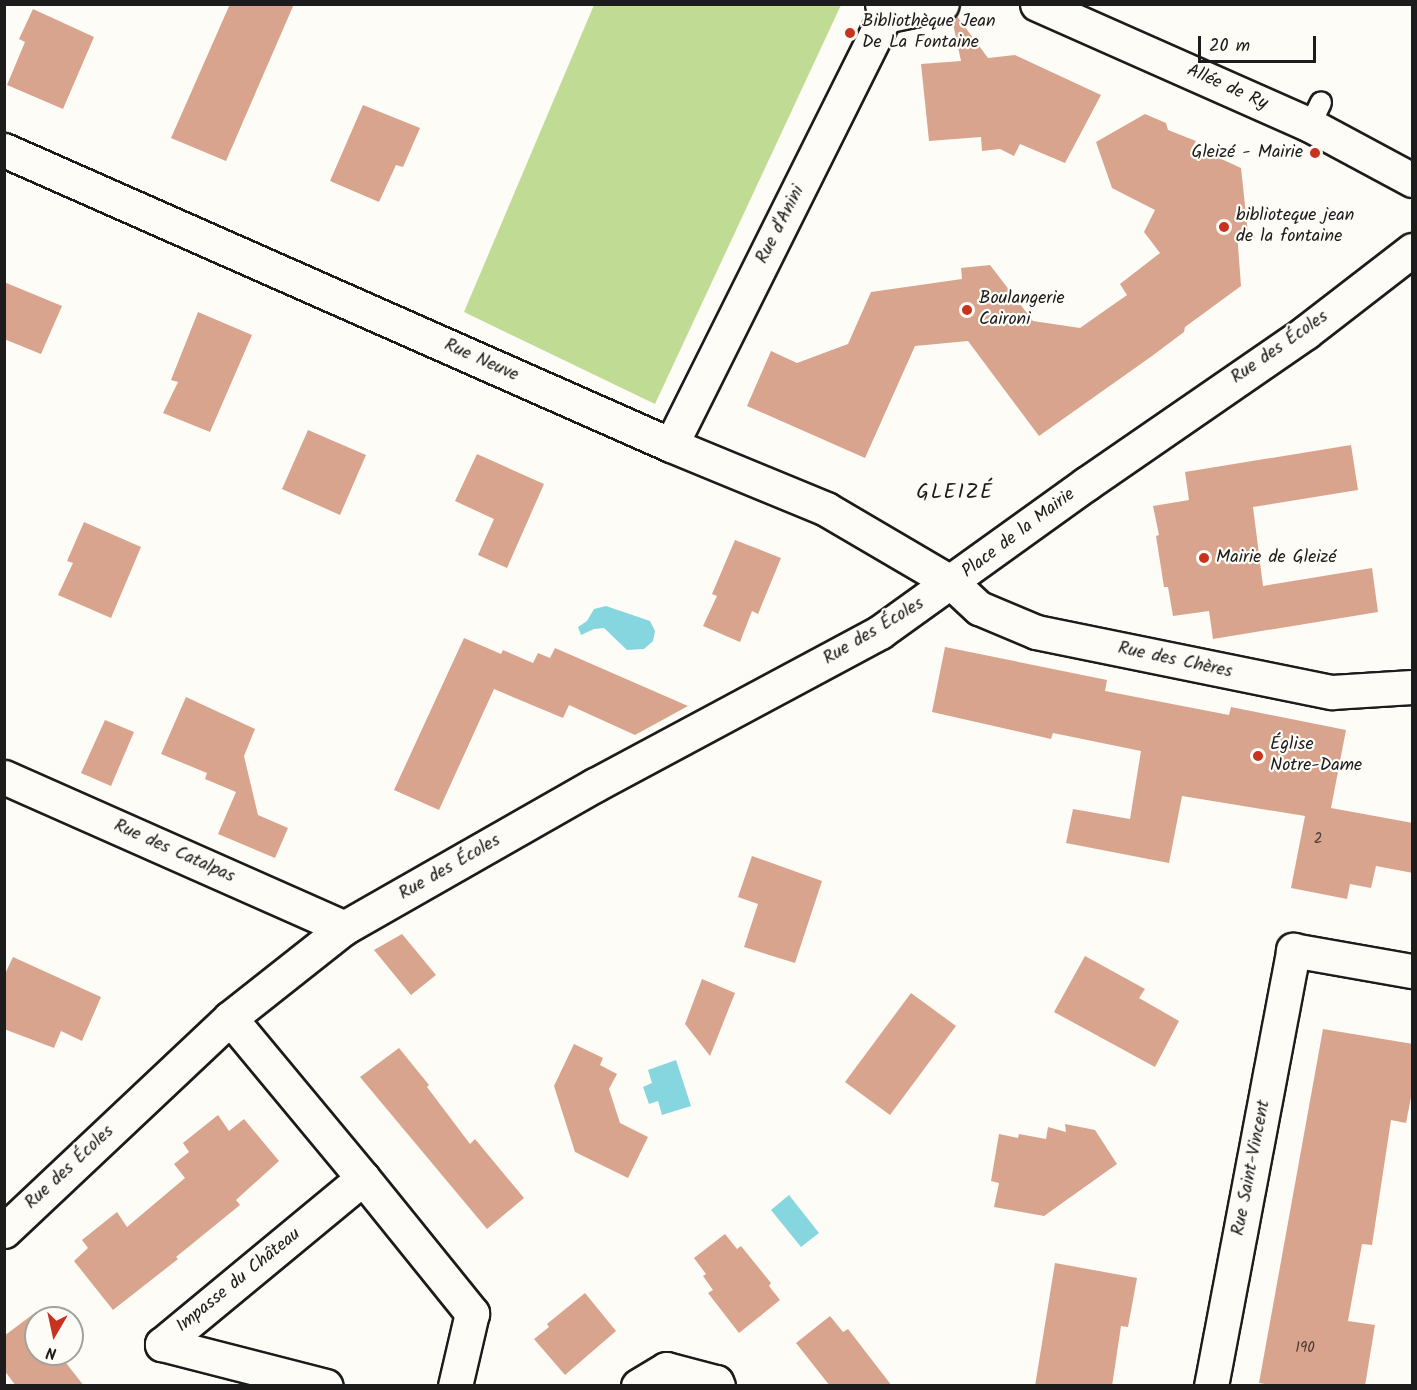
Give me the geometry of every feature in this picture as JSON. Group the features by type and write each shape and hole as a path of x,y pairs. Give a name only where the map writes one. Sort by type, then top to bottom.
{"street":[{"path":"884,10 942,4"},
{"name":"Allée de Ry","path":"1037,4 1316,113 1413,180"},
{"name":"Rue d'Anini","path":"671,445 884,10"},
{"name":"Rue Neuve","path":"4,150 671,445 826,509 952,583"},
{"name":"Rue des Écoles","path":"1086,484 1306,332 1413,250"},
{"name":"Place de la Mairie","path":"952,583 1086,484"},
{"name":"Rue des Écoles","path":"4,1231 230,1018 344,928 595,785 880,632 952,583"},
{"name":"Rue des Chères","path":"952,583 979,608 1036,632 1332,693 1413,687"},
{"name":"Rue des Catalpas","path":"4,777 344,928"},
{"name":"Rue Saint-Vincent","path":"1211,1386 1293,951 1413,971"},
{"path":"230,1018 472,1313 455,1386"},
{"name":"Impasse du Château","path":"326,1386 162,1344 363,1179"},
{"path":"638,1386 666,1369 716,1382 718,1386"}],"green space":[{"path":"594,5 841,5 655,404 464,312"}],"water":[{"path":"606,606 650,621 655,631 653,641 644,649 627,650 604,628 594,629 581,635 578,627 587,621 594,609"},
{"path":"676,1060 691,1106 662,1115 658,1101 649,1104 643,1087 652,1083 648,1070"},
{"path":"789,1195 819,1233 801,1247 771,1210"}],"building":[{"path":"230,4 294,4 226,161 171,138"},
{"path":"33,9 94,37 63,109 7,85 25,42 19,39"},
{"path":"956,15 988,58 1015,55 1101,95 1065,163 1020,144 1014,156 1000,149 982,151 981,137 929,141 921,64 961,61 952,19"},
{"path":"363,105 420,128 403,167 396,165 379,202 330,181"},
{"path":"1145,114 1166,123 1168,130 1196,141 1193,146 1241,168 1248,233 1237,232 1241,286 1185,327 1184,332 1152,356 1039,436 968,341 915,346 865,458 747,406 771,351 797,363 848,344 871,292 962,279 961,268 990,265 1033,321 1080,328 1127,295 1120,284 1160,253 1144,232 1155,210 1112,188 1096,142"},
{"path":"4,282 62,306 41,354 4,339"},
{"path":"198,312 252,335 210,432 163,413 178,382 171,380"},
{"path":"308,430 366,455 340,515 282,489"},
{"path":"1351,445 1358,490 1253,507 1263,586 1372,568 1378,612 1213,639 1209,611 1173,616 1168,587 1164,587 1156,536 1159,535 1153,506 1189,500 1185,472"},
{"path":"477,454 544,484 507,568 478,555 494,519 455,501"},
{"path":"84,522 141,547 111,618 58,595 73,563 67,561"},
{"path":"735,540 781,558 758,614 752,611 740,642 703,626 717,596 712,594"},
{"path":"464,638 501,654 503,650 533,663 538,653 550,658 555,648 688,706 635,735 569,705 563,718 494,689 439,810 394,790"},
{"path":"945,647 1107,680 1105,691 1229,715 1231,707 1346,730 1331,808 1413,823 1413,873 1376,866 1371,888 1350,884 1347,899 1291,888 1305,816 1182,796 1169,863 1066,843 1073,809 1130,819 1141,751 1053,733 1051,739 932,712"},
{"path":"186,697 255,729 244,756 258,815 288,828 275,858 218,834 236,792 205,779 207,773 161,754"},
{"path":"105,720 134,732 111,786 81,773"},
{"path":"752,856 822,881 795,963 744,947 758,904 738,897"},
{"path":"402,934 436,975 411,995 374,950"},
{"path":"1085,956 1145,989 1139,998 1179,1021 1155,1067 1054,1012"},
{"path":"13,957 101,997 82,1041 61,1031 54,1048 4,1029 4,976"},
{"path":"702,979 735,993 710,1056 685,1024"},
{"path":"911,993 956,1026 890,1115 845,1082"},
{"path":"1323,1029 1413,1044 1413,1087 1406,1123 1391,1120 1372,1245 1362,1244 1348,1321 1375,1325 1365,1386 1277,1386 1259,1383"},
{"path":"574,1044 603,1058 600,1065 617,1074 609,1089 620,1123 648,1137 628,1178 575,1152 554,1086"},
{"path":"399,1048 429,1085 427,1087 470,1144 475,1139 524,1198 487,1229 360,1077"},
{"path":"218,1115 229,1131 244,1119 279,1161 236,1200 240,1205 176,1257 178,1259 113,1310 74,1261 88,1248 82,1240 117,1212 127,1227 185,1178 174,1164 189,1152 183,1143"},
{"path":"1065,1124 1095,1130 1117,1164 1044,1216 994,1207 999,1183 991,1181 999,1134 1018,1138 1019,1134 1046,1139 1048,1127 1066,1132"},
{"path":"725,1234 737,1249 741,1246 771,1283 769,1286 780,1300 739,1333 708,1293 713,1290 703,1276 706,1274 694,1258"},
{"path":"1055,1263 1137,1278 1128,1327 1121,1326 1112,1386 1035,1386"},
{"path":"585,1293 616,1331 565,1375 534,1339 549,1327 547,1324"},
{"path":"830,1316 843,1332 848,1329 892,1386 830,1386 796,1343"},
{"path":"24,1321 24,1366 68,1366 84,1386 16,1386 4,1370 4,1336"}],"place":[{"name":"Bibliothèque Jean De La Fontaine","path":"850,33"},
{"name":"Gleizé - Mairie","path":"1315,153"},
{"name":"biblioteque jean de la fontaine","path":"1224,227"},
{"name":"Boulangerie Caironi","path":"967,310"},
{"name":"Mairie de Gleizé","path":"1204,558"},
{"name":"Église Notre-Dame","path":"1258,756"}],"district":[{"name":"GLEIZÉ","path":"955,493"}]}
